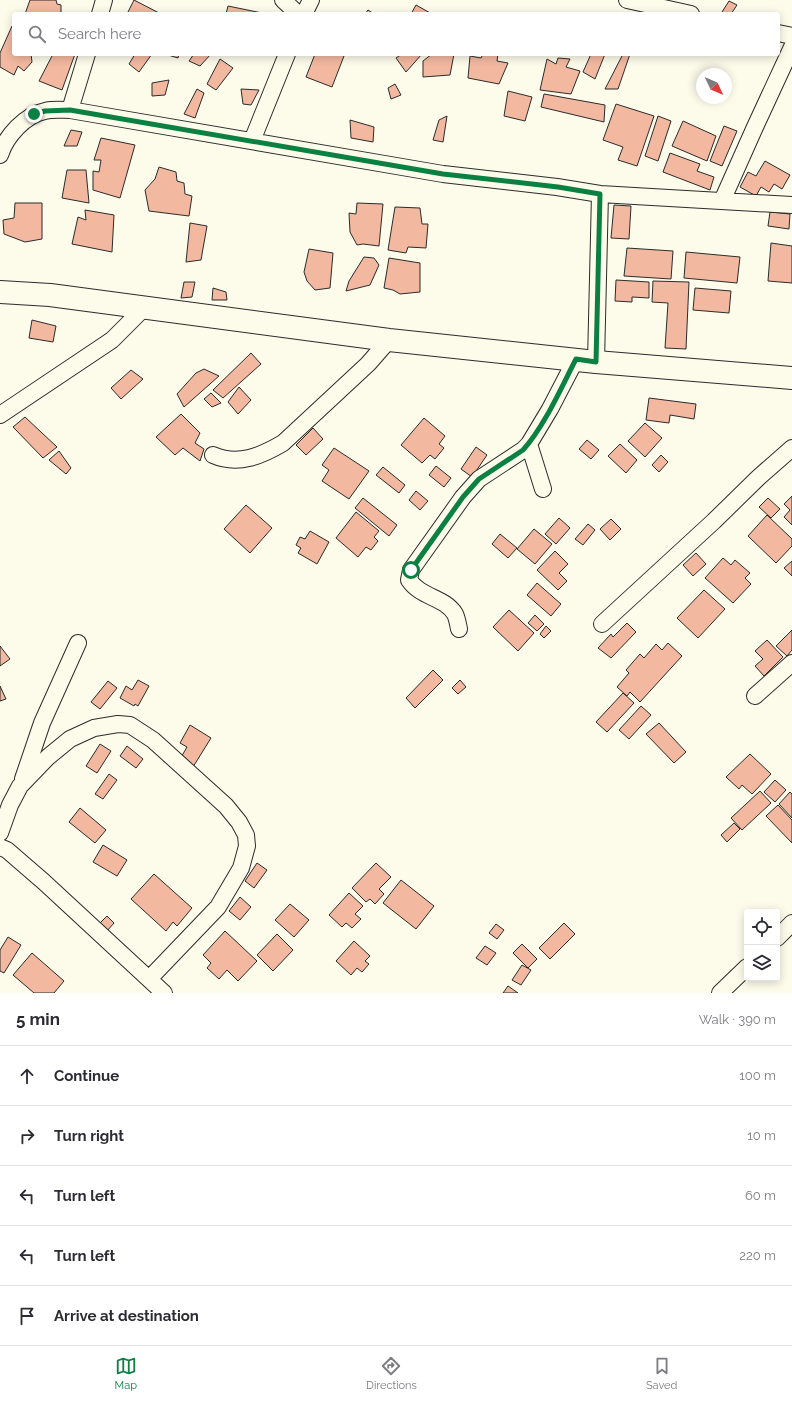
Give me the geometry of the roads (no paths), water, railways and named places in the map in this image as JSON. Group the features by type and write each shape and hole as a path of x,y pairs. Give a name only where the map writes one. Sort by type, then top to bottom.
{"street":[{"path":"101,12 104,0"},
{"path":"283,0 296,12"},
{"path":"305,12 311,0"},
{"path":"627,0 682,12"},
{"path":"780,33 792,36"},
{"path":"722,201 792,48"},
{"path":"70,110 86,56"},
{"path":"252,141 287,56"},
{"path":"0,155 2,149 12,134 34,114 45,111 70,110 443,174 558,187 600,194 792,205"},
{"path":"459,629 454,614 448,607 441,601 422,592 412,584 409,580 411,570 463,497 479,479 523,450 529,444 550,409 586,361 600,194"},
{"path":"0,292 50,295 388,340 586,361 792,378"},
{"path":"0,415 112,340 145,307"},
{"path":"213,455 230,461 242,460 271,450 283,443 368,364 388,340"},
{"path":"529,444 543,489"},
{"path":"602,624 792,448"},
{"path":"0,832 10,805 20,786 42,723 78,643"},
{"path":"755,696 792,663"},
{"path":"20,786 48,757 70,739 94,728 118,724 130,725 153,740 187,770 226,806 239,822 246,835 247,846 241,868 230,889 218,907 149,979"},
{"path":"0,847 6,850 44,882 164,993"},
{"path":"780,935 792,923"},
{"path":"720,993 744,970"}]}
